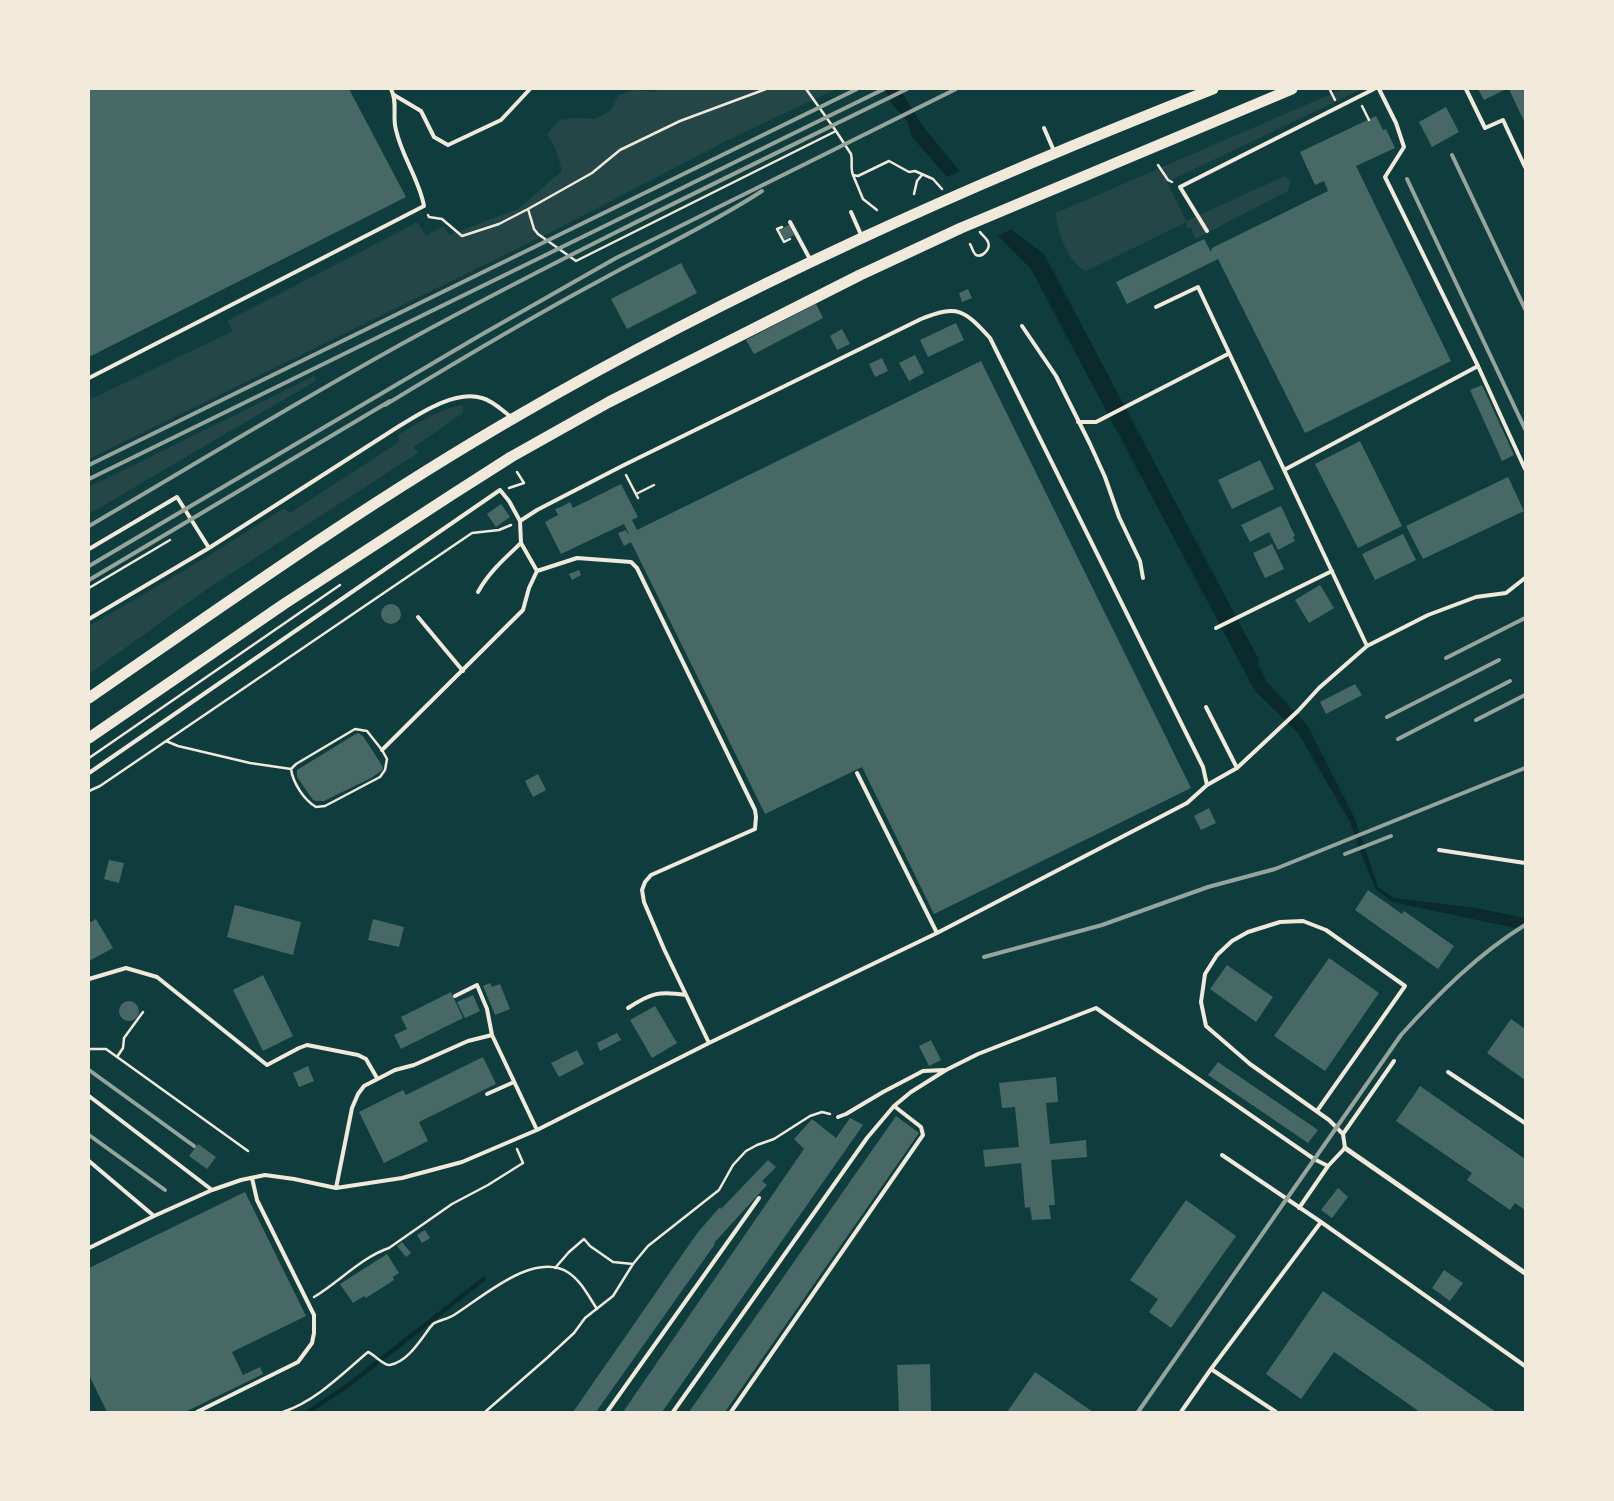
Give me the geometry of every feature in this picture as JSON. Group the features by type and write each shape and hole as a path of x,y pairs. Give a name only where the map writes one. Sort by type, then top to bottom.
{"main road":[{"path":"89,698 350,521 513,418 602,368 811,261 991,181 1214,89"},
{"path":"89,738 194,665 382,540 551,433 860,275 961,228 1292,89"}],"street":[{"path":"1345,1148 1525,1273"}],"lane":[{"path":"89,378 424,206 421,190 405,157 395,129 394,95 391,89"},
{"path":"394,95 421,110 434,137 448,145 501,120 530,89"},
{"path":"1207,231 1180,186 1374,89"},
{"path":"1379,89 1396,123 1404,147 1385,177 1478,366 1525,469"},
{"path":"1466,89 1485,128 1503,120 1525,167"},
{"path":"1044,128 1055,154"},
{"path":"851,212 862,238"},
{"path":"790,222 811,261"},
{"path":"1156,307 1198,287 1367,646"},
{"path":"520,521 537,510 622,466 921,319 948,310 960,312 970,317 990,338 1203,766 1207,785"},
{"path":"1022,326 1056,376 1105,477 1119,517 1140,561 1143,578"},
{"path":"1078,422 1096,422 1228,354"},
{"path":"1284,470 1478,366"},
{"path":"89,618 209,548 393,430 440,403 463,396 474,396 492,402 513,418"},
{"path":"89,772 500,490 509,501 520,521 521,543 537,571"},
{"path":"89,549 177,497 209,548"},
{"path":"478,592 495,567 521,543"},
{"path":"382,750 523,610 529,588 537,571 577,558 631,562 639,573 755,810 755,829 651,875 645,882 642,890 644,902 651,919 709,1043"},
{"path":"1216,628 1332,571"},
{"path":"89,1248 212,1190 252,1178 265,1175 336,1188 402,1178 462,1162 537,1130 709,1043 937,933 1187,803 1207,785 1237,768 1298,711 1318,688 1367,646 1428,615 1476,597 1506,593 1525,578"},
{"path":"418,617 463,671"},
{"path":"1206,707 1237,768"},
{"path":"857,773 937,933"},
{"path":"1439,850 1525,863"},
{"path":"1299,1208 1328,1166 1345,1148 1343,1134 1329,1120 1250,1064 1206,1026 1201,1002 1205,974 1217,955 1232,941 1248,932 1280,922 1303,921 1326,930 1405,986 1317,1111"},
{"path":"89,979 126,968 157,977 267,1065 307,1045 358,1055 366,1059 378,1078"},
{"path":"455,996 477,985 487,1009 492,1036 537,1130"},
{"path":"628,1008 647,995 668,992 686,995"},
{"path":"673,1412 867,1138 894,1106 911,1092 946,1070 986,1050 1096,1008 1314,1159 1328,1166"},
{"path":"336,1188 352,1108 364,1086 395,1070 414,1066 468,1041 492,1036"},
{"path":"1343,1134 1394,1061"},
{"path":"838,1117 923,1071 946,1070"},
{"path":"1448,1072 1525,1123"},
{"path":"487,1094 514,1082"},
{"path":"89,1096 212,1190"},
{"path":"731,1412 923,1135 921,1127 894,1106"},
{"path":"1222,1155 1322,1222 1525,1366"},
{"path":"89,1161 154,1216"},
{"path":"197,1412 298,1362 312,1343 314,1315 306,1302 258,1200 252,1178"},
{"path":"606,1412 759,1198"},
{"path":"1181,1412 1211,1369 1322,1222"},
{"path":"1211,1369 1276,1412"}],"path":[{"path":"424,206 430,217 442,219 462,236 500,224 592,173 620,150 680,121 766,89"},
{"path":"806,89 851,154 853,175 863,199 876,210"},
{"path":"1330,90 1335,99"},
{"path":"1366,116 1369,120"},
{"path":"528,209 534,229 538,234 576,260 836,132"},
{"path":"853,175 858,176 889,162 909,172 915,171 922,175 914,188 914,194"},
{"path":"1158,165 1168,180"},
{"path":"622,466 637,496 654,485"},
{"path":"500,490 524,483 517,472"},
{"path":"89,791 100,786 472,532 499,530 520,521"},
{"path":"89,588 170,540"},
{"path":"89,758 340,585"},
{"path":"355,729 367,731 382,750 386,759 385,770 380,777 325,806 316,807 308,803 292,777 291,769 296,764 355,729"},
{"path":"166,741 178,746 241,761 291,769"},
{"path":"117,1057 123,1048 124,1038 143,1012"},
{"path":"89,1049 106,1049 248,1151"},
{"path":"485,1412 574,1333 585,1318 613,1296 633,1264 648,1246 719,1190 733,1165 746,1151 757,1144 774,1139 810,1116 822,1112 838,1117"},
{"path":"306,1302 452,1204 524,1163 514,1140"},
{"path":"555,1268 584,1239 590,1246 613,1262 633,1264"},
{"path":"283,1412 293,1409 314,1396 368,1352 389,1366 404,1358 414,1349 433,1324 452,1317 498,1285 531,1268 555,1268 570,1274 597,1309"}],"shaded area":[{"path":"658,89 836,89 728,140 549,233 89,459 89,400 233,331 227,321 416,223 418,223 426,236 444,226 449,235 518,209 562,171 556,150 547,134 559,120 595,119 611,110 619,95 636,90 654,92"},
{"path":"885,89 900,89 922,125 999,219 1044,254 1259,660 1258,665 1267,682 1308,726 1355,819 1378,887 1394,898 1476,908 1525,918 1525,930 1392,902 1376,889 1350,822 1298,733 1255,691 1031,269 1004,242 912,137 907,120 892,104"},
{"path":"1343,89 1362,89 1167,182 1186,221 1285,176 1291,181 1288,191 1195,239 1192,229 1187,227 1186,222 1085,271 1073,261 1064,246 1056,213"},
{"path":"314,376 317,380 89,514 89,487"},
{"path":"463,405 463,413 414,447 418,453 210,587 89,674 89,626 202,560 284,508 290,513 399,442 398,435 413,426 437,413"}],"pier":[{"path":"962,170 1001,218 1013,229 996,236 945,178"}],"building":[{"path":"89,89 349,89 406,197 89,357"},
{"path":"1478,89 1506,89 1484,100"},
{"path":"1509,89 1525,89 1525,123 1513,98"},
{"path":"1446,107 1459,132 1432,147 1419,122"},
{"path":"1376,116 1383,130 1386,129 1395,148 1356,166 1451,361 1305,433 1218,259 1127,304 1116,282 1204,239 1211,252 1212,248 1328,191 1324,181 1315,185 1300,152"},
{"path":"789,225 794,235 784,240 779,230"},
{"path":"681,263 697,293 627,329 611,299"},
{"path":"968,289 972,298 962,302 959,293"},
{"path":"816,304 823,318 754,354 746,340"},
{"path":"956,323 964,340 928,357 920,340"},
{"path":"842,329 850,344 837,350 830,336"},
{"path":"915,355 924,373 909,381 899,363"},
{"path":"882,358 888,371 875,377 869,364"},
{"path":"981,361 1191,788 934,914 862,767 765,814 631,542 624,546 618,533 626,530 629,534 624,524 561,554 545,522 558,515 555,509 570,502 573,508 621,484 638,517 632,520 637,530"},
{"path":"1482,385 1514,455 1502,461 1470,390"},
{"path":"1360,441 1402,526 1358,548 1315,464"},
{"path":"1260,460 1274,489 1232,509 1218,480"},
{"path":"1508,477 1524,511 1423,559 1406,526"},
{"path":"501,504 510,517 496,527 487,514"},
{"path":"1281,506 1295,536 1293,537 1295,541 1278,550 1269,532 1250,542 1241,525"},
{"path":"1403,534 1416,560 1375,580 1362,554"},
{"path":"1272,544 1284,569 1265,578 1253,553"},
{"path":"579,570 581,575 572,580 569,574"},
{"path":"1320,585 1334,608 1309,623 1295,600"},
{"path":"391,604 398,607 401,614 398,621 391,624 384,621 381,614 384,607"},
{"path":"1355,684 1362,695 1326,714 1320,702"},
{"path":"358,733 363,736 383,769 371,778 324,801 313,800 297,777 297,770"},
{"path":"538,774 546,790 533,797 525,781"},
{"path":"1209,808 1216,823 1201,830 1194,816"},
{"path":"109,860 124,863 119,883 104,879"},
{"path":"1368,890 1402,914 1404,911 1454,946 1438,969 1355,910"},
{"path":"235,905 301,922 293,955 227,937"},
{"path":"96,919 113,948 89,961 89,923"},
{"path":"373,919 404,927 399,947 368,940"},
{"path":"1329,958 1379,993 1325,1071 1274,1036"},
{"path":"1227,965 1273,997 1256,1022 1210,989"},
{"path":"263,975 293,1036 263,1051 233,990"},
{"path":"490,983 492,987 500,984 510,1009 495,1015 483,986"},
{"path":"451,992 463,1018 401,1049 394,1035 407,1029 401,1017"},
{"path":"473,995 480,1011 465,1018 457,1002"},
{"path":"129,1001 136,1004 139,1011 136,1018 129,1021 122,1018 119,1011 122,1004"},
{"path":"655,1006 677,1043 652,1058 630,1020"},
{"path":"1511,1019 1525,1029 1525,1080 1487,1053"},
{"path":"617,1033 621,1040 600,1051 597,1043"},
{"path":"931,1040 941,1060 929,1066 919,1046"},
{"path":"577,1050 584,1064 559,1077 551,1063"},
{"path":"483,1057 496,1084 419,1122 428,1141 384,1163 359,1112 403,1090 406,1095"},
{"path":"1218,1062 1318,1130 1308,1143 1208,1075"},
{"path":"308,1066 314,1081 299,1087 293,1073"},
{"path":"1056,1077 1058,1102 1046,1103 1050,1144 1086,1140 1087,1157 1051,1160 1055,1205 1049,1205 1051,1219 1032,1220 1030,1207 1025,1208 1021,1163 985,1167 983,1150 1019,1147 1015,1107 1002,1108 999,1083"},
{"path":"1420,1086 1525,1159 1525,1210 1515,1203 1510,1210 1467,1180 1472,1173 1396,1121"},
{"path":"896,1116 919,1133 725,1412 689,1412"},
{"path":"850,1118 863,1125 662,1412 623,1412 804,1149 794,1139 812,1119 836,1138"},
{"path":"198,1144 216,1157 207,1169 189,1156"},
{"path":"768,1160 776,1167 762,1181 767,1185 714,1243 596,1412 573,1412 698,1232 720,1207 721,1209"},
{"path":"1338,1188 1348,1197 1332,1218 1321,1210"},
{"path":"245,1192 306,1316 232,1352 243,1375 260,1367 263,1374 185,1412 107,1412 89,1375 89,1268"},
{"path":"1186,1200 1236,1236 1171,1328 1149,1312 1158,1299 1130,1280"},
{"path":"425,1230 430,1238 422,1243 417,1235"},
{"path":"402,1242 411,1253 406,1257 397,1246"},
{"path":"387,1254 399,1273 393,1277 394,1280 366,1298 364,1296 353,1303 340,1284"},
{"path":"1444,1270 1463,1283 1450,1301 1432,1288"},
{"path":"1323,1291 1496,1412 1420,1412 1334,1352 1301,1399 1266,1374"},
{"path":"930,1364 931,1412 899,1412 897,1365"},
{"path":"1035,1372 1093,1412 1007,1412"}],"waterway":[{"path":"308,1412 347,1386 484,1279"}],"railway":[{"path":"89,465 857,89"},
{"path":"89,479 884,89"},
{"path":"89,526 407,341 656,212 907,89"},
{"path":"89,566 479,336 616,258 956,89"},
{"path":"1452,155 1525,309"},
{"path":"1407,179 1525,429"},
{"path":"385,405 545,311 702,227 762,191"},
{"path":"89,580 390,401"},
{"path":"1446,658 1525,618"},
{"path":"1387,717 1499,660"},
{"path":"1398,739 1510,681"},
{"path":"1476,720 1525,695"},
{"path":"984,957 1102,925 1208,887 1275,869 1525,768"},
{"path":"1345,854 1391,836"},
{"path":"1138,1412 1401,1035 1459,976 1491,949 1525,925"},
{"path":"89,1070 194,1146"},
{"path":"89,1135 165,1190"}]}
